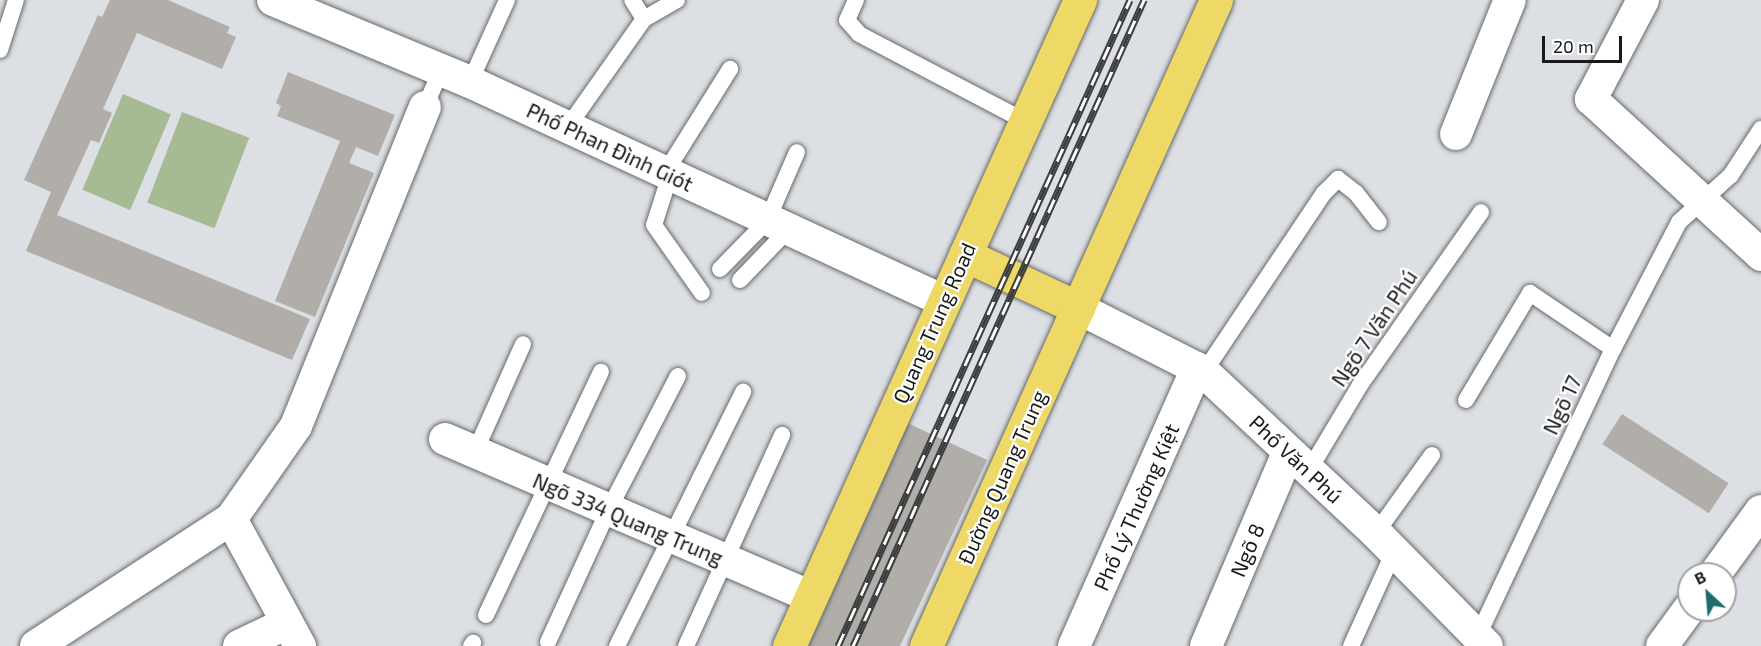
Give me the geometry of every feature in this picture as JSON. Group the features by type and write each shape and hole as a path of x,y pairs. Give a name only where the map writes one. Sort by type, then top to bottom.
{"highway":[{"name":"Quang Trung Road","path":"789,646 1080,0"},
{"path":"964,255 1078,308 1216,0"},
{"name":"Đường Quang Trung","path":"926,646 1078,308"}],"street":[{"name":"Phố Phan Đình Giót","path":"273,0 470,82 944,301"},
{"path":"1456,134 1510,0"},
{"path":"1644,0 1591,99 1761,255"},
{"path":"36,646 231,519 296,426 425,107"},
{"name":"Phố Văn Phú","path":"1078,308 1201,370 1385,543 1480,643"},
{"name":"Phố Lý Thường Kiệt","path":"1074,646 1201,370"},
{"name":"Ngõ 334 Quang Trung","path":"445,440 811,597"},
{"name":"Ngõ 8","path":"1206,646 1298,463"},
{"path":"1724,562 1761,511"},
{"path":"231,519 294,634 239,646"},
{"path":"1662,646 1680,622"}],"lane":[{"path":"0,50 16,0"},
{"path":"470,82 507,0"},
{"path":"632,0 644,19"},
{"path":"567,128 644,19 677,0"},
{"path":"856,0 847,20 859,34 1025,122"},
{"path":"702,293 654,225 668,174 730,69"},
{"path":"425,107 441,70"},
{"name":"Ngõ 17","path":"1480,643 1613,349 1678,222 1731,175 1761,129"},
{"path":"740,280 778,225 797,152"},
{"path":"1201,370 1324,193 1338,179 1356,192 1380,222"},
{"name":"Ngõ 7 Văn Phú","path":"1298,463 1360,385 1481,212"},
{"path":"720,269 778,225"},
{"path":"1466,400 1530,292 1613,349"},
{"path":"475,452 523,344"},
{"path":"486,615 601,372"},
{"path":"548,642 608,511 678,376"},
{"path":"617,646 743,392"},
{"path":"686,646 727,562 782,435"},
{"path":"1351,646 1385,543 1432,455"}],"green space":[{"path":"123,94 171,114 130,210 82,190"},
{"path":"182,112 249,138 214,228 147,203"}],"building":[{"path":"110,0 168,0 230,27 227,33 236,37 222,69 137,33 103,109 112,113 99,143 91,140 57,215 310,319 292,360 26,251 51,192 24,180 98,15 102,17"},
{"path":"288,72 395,115 378,156 356,147 349,163 374,173 315,317 275,301 340,141 277,116 281,106 276,103"},
{"path":"1622,414 1729,483 1709,513 1602,444"},
{"path":"901,420 987,460 900,646 796,646"}],"railway":[{"path":"838,646 1130,0"},
{"path":"853,646 1144,0"}]}
